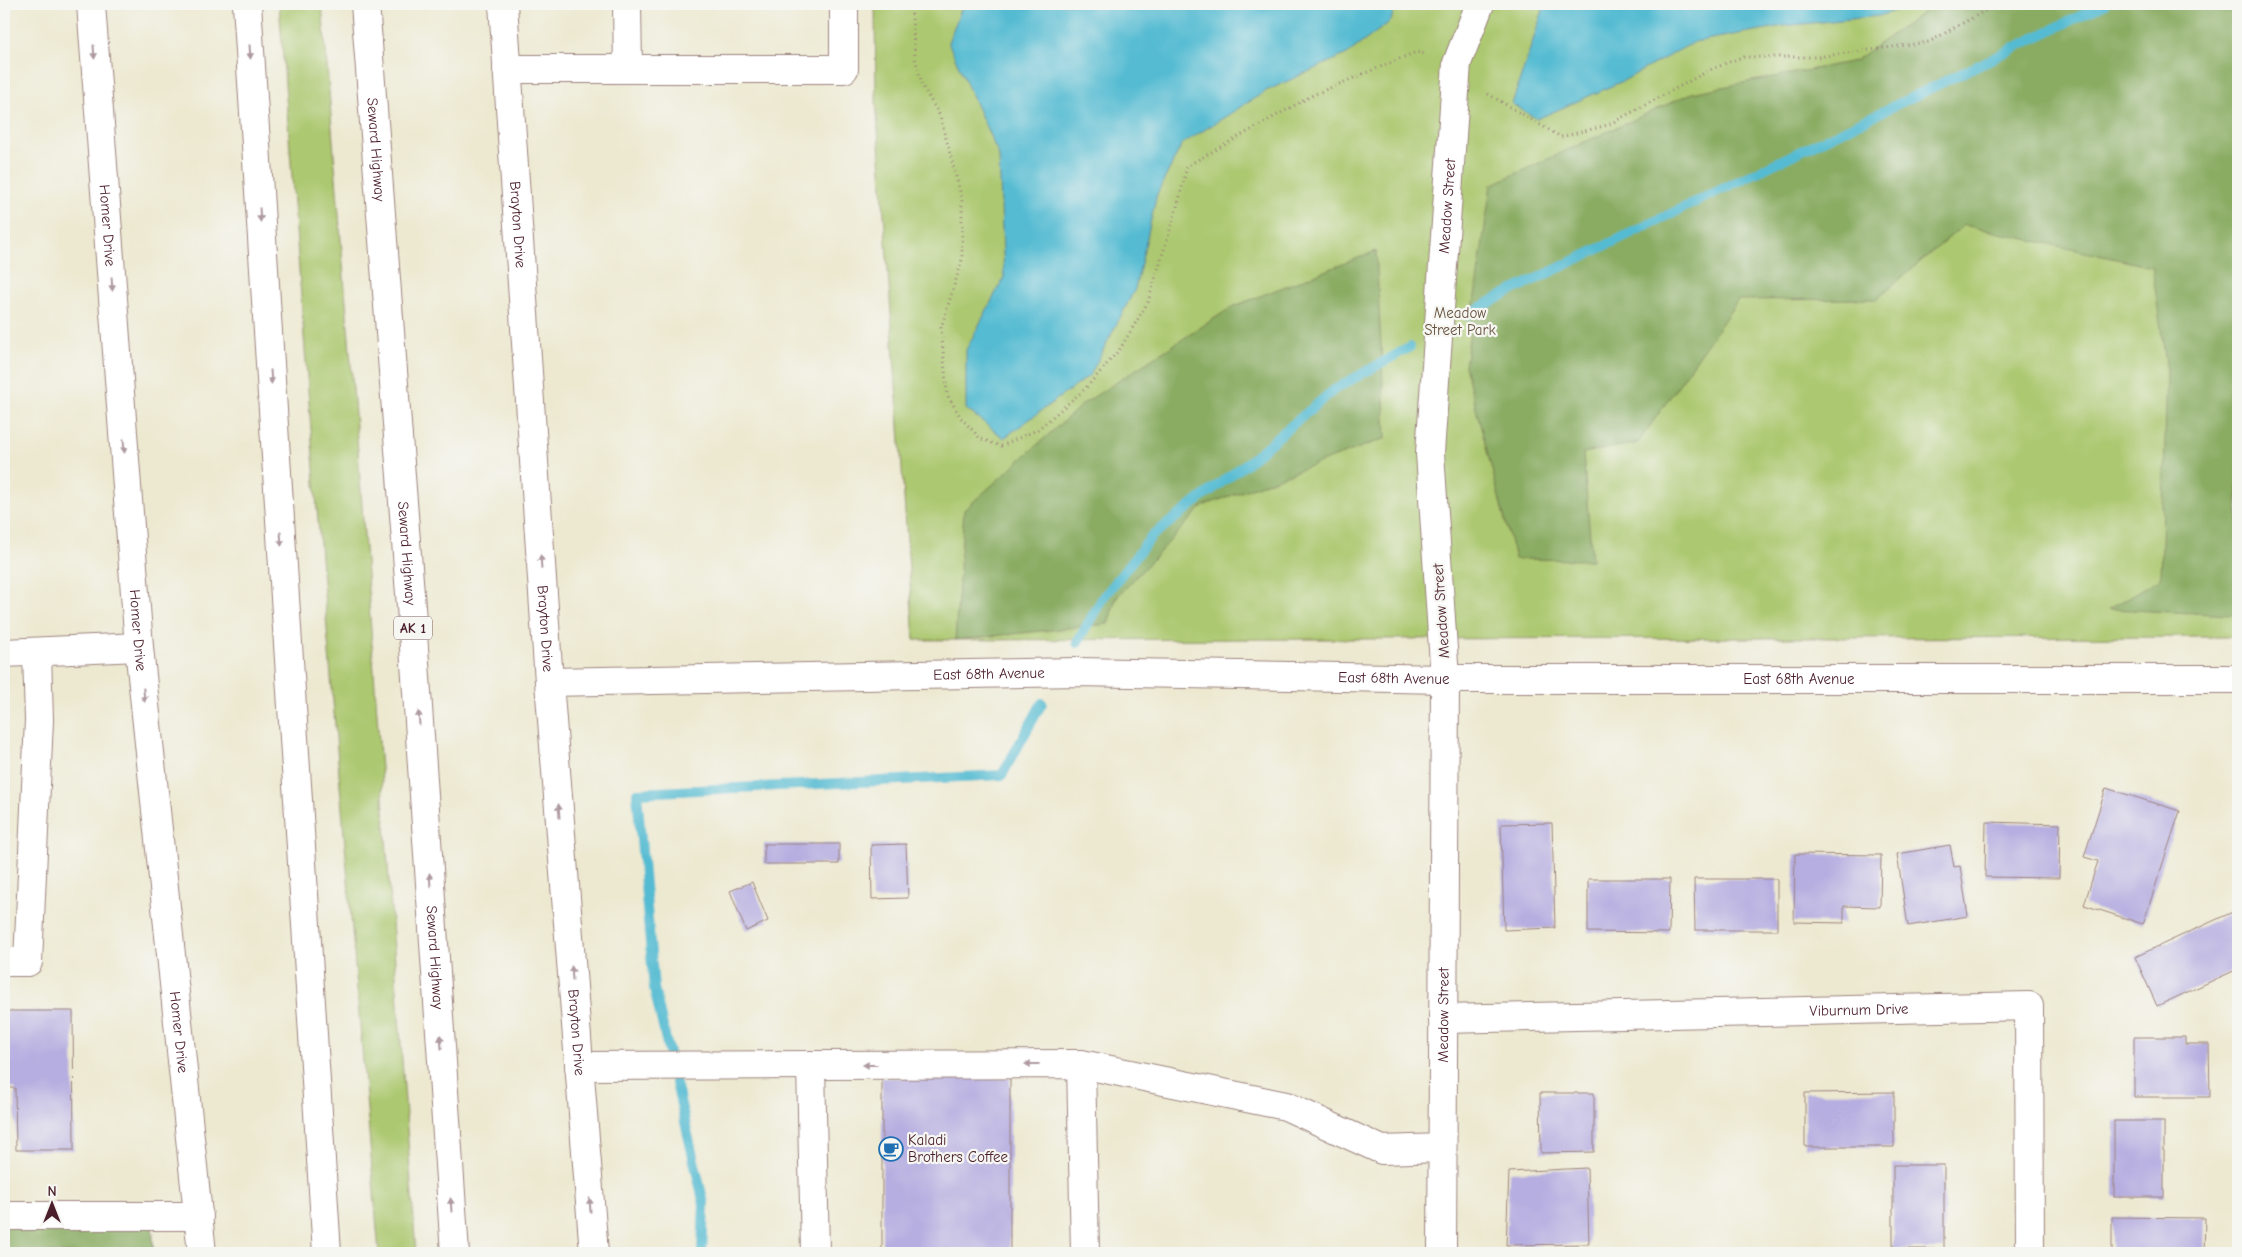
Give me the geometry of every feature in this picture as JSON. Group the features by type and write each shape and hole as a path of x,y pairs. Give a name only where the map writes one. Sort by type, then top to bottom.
{"main road":[{"name":"Homer Drive","path":"90,4 139,647 202,1253"},
{"path":"247,4 327,1253"},
{"name":"Seward Highway","path":"365,4 414,643 455,1253"},
{"name":"Brayton Drive","path":"503,4 549,682 594,1253"},
{"path":"627,4 628,69"},
{"path":"507,69 844,68 844,4"},
{"name":"Meadow Street","path":"1442,1253 1445,680 1430,453 1457,63 1480,4"},
{"path":"4,653 139,647"},
{"path":"4,962 28,962 39,720 37,653"},
{"name":"East 68th Avenue","path":"549,682 1077,672 1445,680 2238,680"},
{"name":"Viburnum Drive","path":"1443,1018 2029,1006 2030,1253"},
{"path":"579,1066 1081,1064 1286,1106 1382,1150 1442,1148"},
{"path":"1081,1064 1085,1253"},
{"path":"811,1065 815,1253"},
{"path":"4,1216 198,1216"}],"path":[{"path":"911,4 915,58 923,87 940,116 962,199 962,260 941,328 947,394 961,418 981,439 1001,446 1037,430 1085,390 1120,349 1148,302 1178,204 1187,166 1313,95 1416,52 1561,137 1608,125 1712,69 1742,57 1817,57 1929,42 1997,4"}],"green space":[{"path":"279,4 322,4 358,451 416,1253 379,1253 317,509"},
{"name":"Meadow Street Park","path":"875,4 2238,4 2238,637 914,640 876,101"},
{"path":"1935,4 2238,4 2238,613 2235,615 2109,609 2161,578 2167,371 2152,267 1964,225 1876,299 1738,300 1638,443 1583,453 1592,560 1515,559 1465,366 1491,185 1692,93 1855,61"},
{"path":"1376,251 1386,438 1203,506 1116,598 1108,624 955,640 964,510 1083,404 1232,307"},
{"path":"4,1221 152,1223 154,1253 4,1253"}],"water":[{"path":"1395,4 1391,21 1347,54 1266,91 1182,144 1157,194 1135,289 1090,375 1004,438 966,409 966,350 1004,277 999,156 948,42 963,5"},
{"path":"1545,4 1915,4 1879,16 1783,26 1694,42 1623,81 1537,119 1512,104"}],"building":[{"path":"2106,788 2180,811 2143,924 2084,905 2098,861 2084,857"},
{"path":"1986,822 2060,824 2059,878 1985,877"},
{"path":"1552,823 1555,928 1504,930 1501,824"},
{"path":"764,844 839,844 839,864 764,864"},
{"path":"906,844 908,898 872,899 871,845"},
{"path":"1950,845 1954,867 1960,866 1968,916 1908,926 1897,854"},
{"path":"1795,854 1881,855 1880,907 1844,906 1844,923 1794,922"},
{"path":"1588,879 1670,879 1669,933 1588,932"},
{"path":"1694,879 1777,879 1777,930 1695,930"},
{"path":"752,882 768,921 746,931 730,891"},
{"path":"2237,910 2238,969 2157,1006 2135,957"},
{"path":"4,1011 73,1011 74,1150 16,1150 15,1088 4,1088"},
{"path":"2134,1037 2185,1037 2185,1044 2209,1044 2210,1097 2134,1097"},
{"path":"882,1078 1010,1078 1010,1253 882,1253"},
{"path":"1894,1092 1894,1147 1805,1147 1805,1093"},
{"path":"1540,1093 1594,1093 1594,1152 1541,1153"},
{"path":"2114,1121 2164,1121 2164,1197 2114,1197"},
{"path":"1893,1165 1944,1165 1944,1249 1893,1249"},
{"path":"1587,1168 1589,1244 1506,1245 1509,1172"},
{"path":"2112,1217 2205,1218 2204,1253 2112,1253"}],"waterway":[{"path":"1467,315 1505,294 2105,4"},
{"path":"1077,643 1102,599 1152,536 1248,462 1335,389 1410,347"},
{"path":"702,1253 704,1204 654,988 637,793 1002,775 1042,703"}],"place":[{"name":"Kaladi Brothers Coffee","path":"891,1149"}]}
